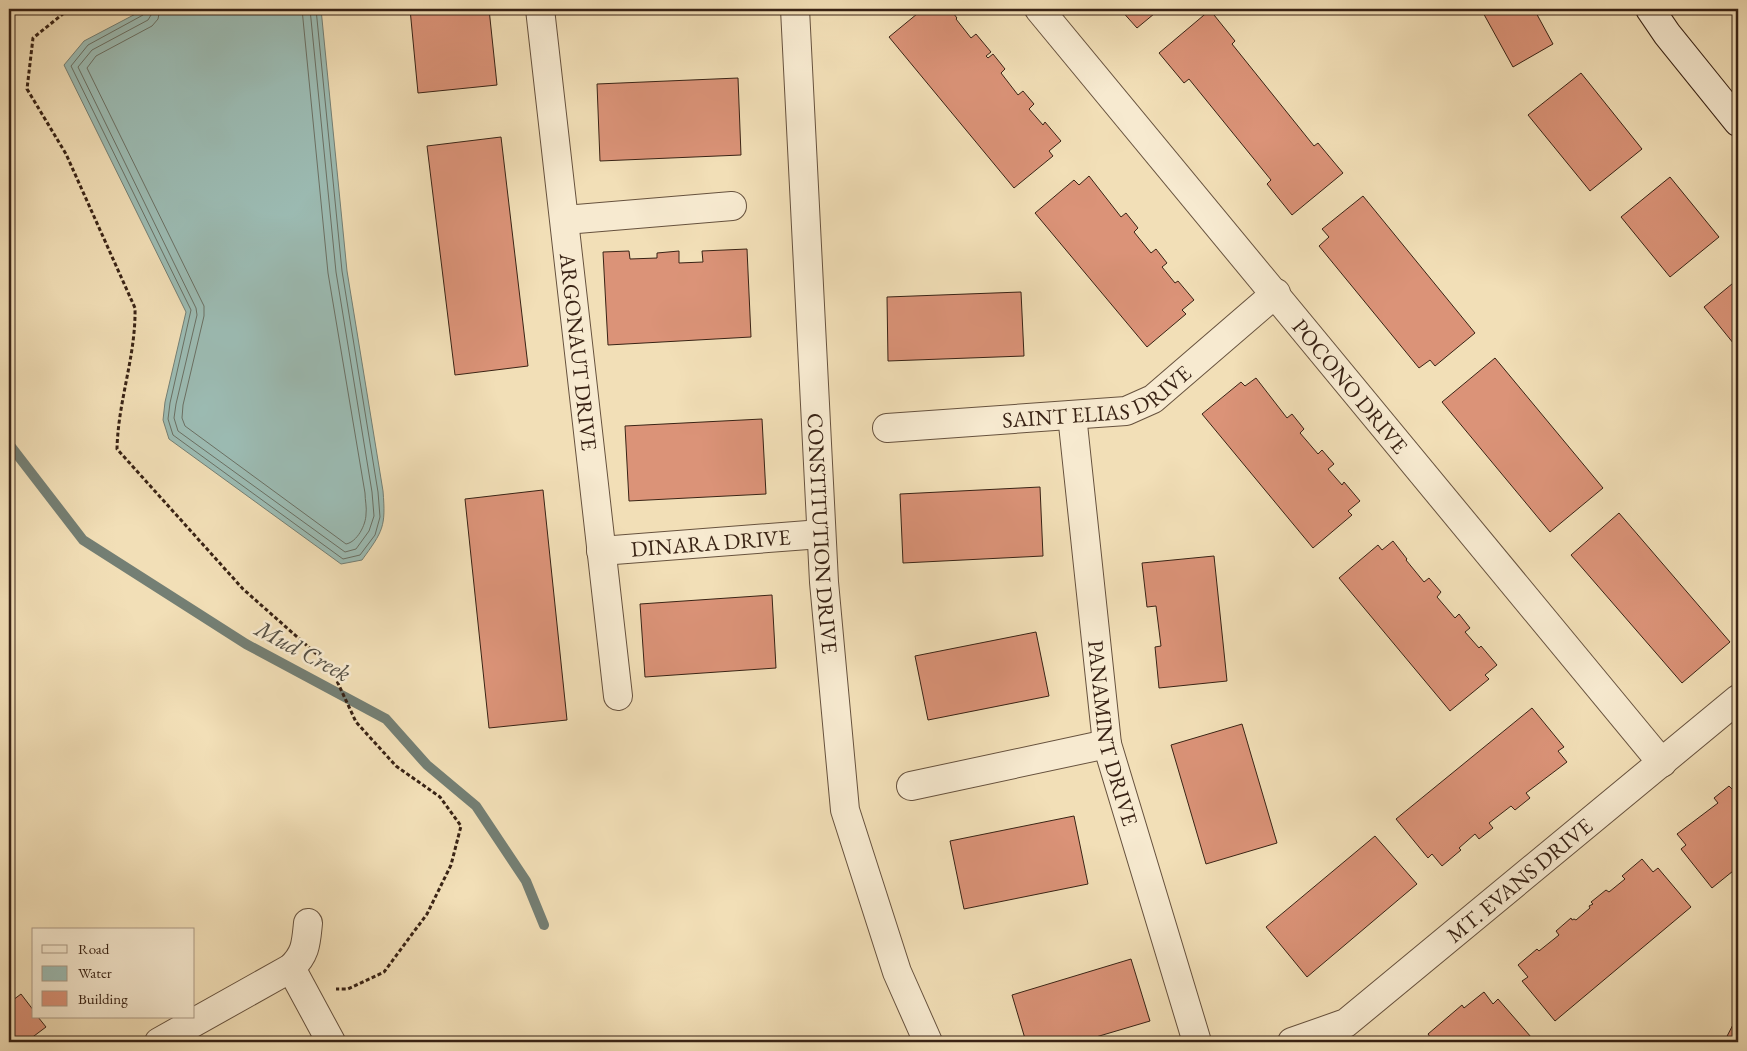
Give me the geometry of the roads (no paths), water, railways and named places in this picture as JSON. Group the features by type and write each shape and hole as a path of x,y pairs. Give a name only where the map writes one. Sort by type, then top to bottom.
{"street":[{"name":"ARGONAUT DRIVE","path":"540,9 618,696"},
{"name":"CONSTITUTION DRIVE","path":"795,9 821,534 845,810 897,972 928,1042"},
{"name":"POCONO DRIVE","path":"1039,9 1276,293 1662,762"},
{"path":"1650,9 1667,34 1738,122"},
{"path":"565,220 732,206"},
{"name":"SAINT ELIAS DRIVE","path":"887,428 1126,411 1153,399 1276,293"},
{"name":"PANAMINT DRIVE","path":"1072,415 1106,744 1197,1042"},
{"name":"DINARA DRIVE","path":"601,551 821,534"},
{"name":"MT. EVANS DRIVE","path":"1292,1042 1346,1023 1738,699"},
{"path":"911,786 1106,744"},
{"path":"159,1042 291,968 301,958 306,942 308,923"},
{"path":"291,968 331,1042"}],"water":[{"path":"145,9 321,9 347,271 383,491 384,513 382,528 362,560 341,564 169,439 163,420 165,402 186,312 64,65 84,41"}],"waterway":[{"name":"Mud Creek","path":"9,444 83,540 246,644 386,719 427,765 476,806 526,881 544,925"}]}
